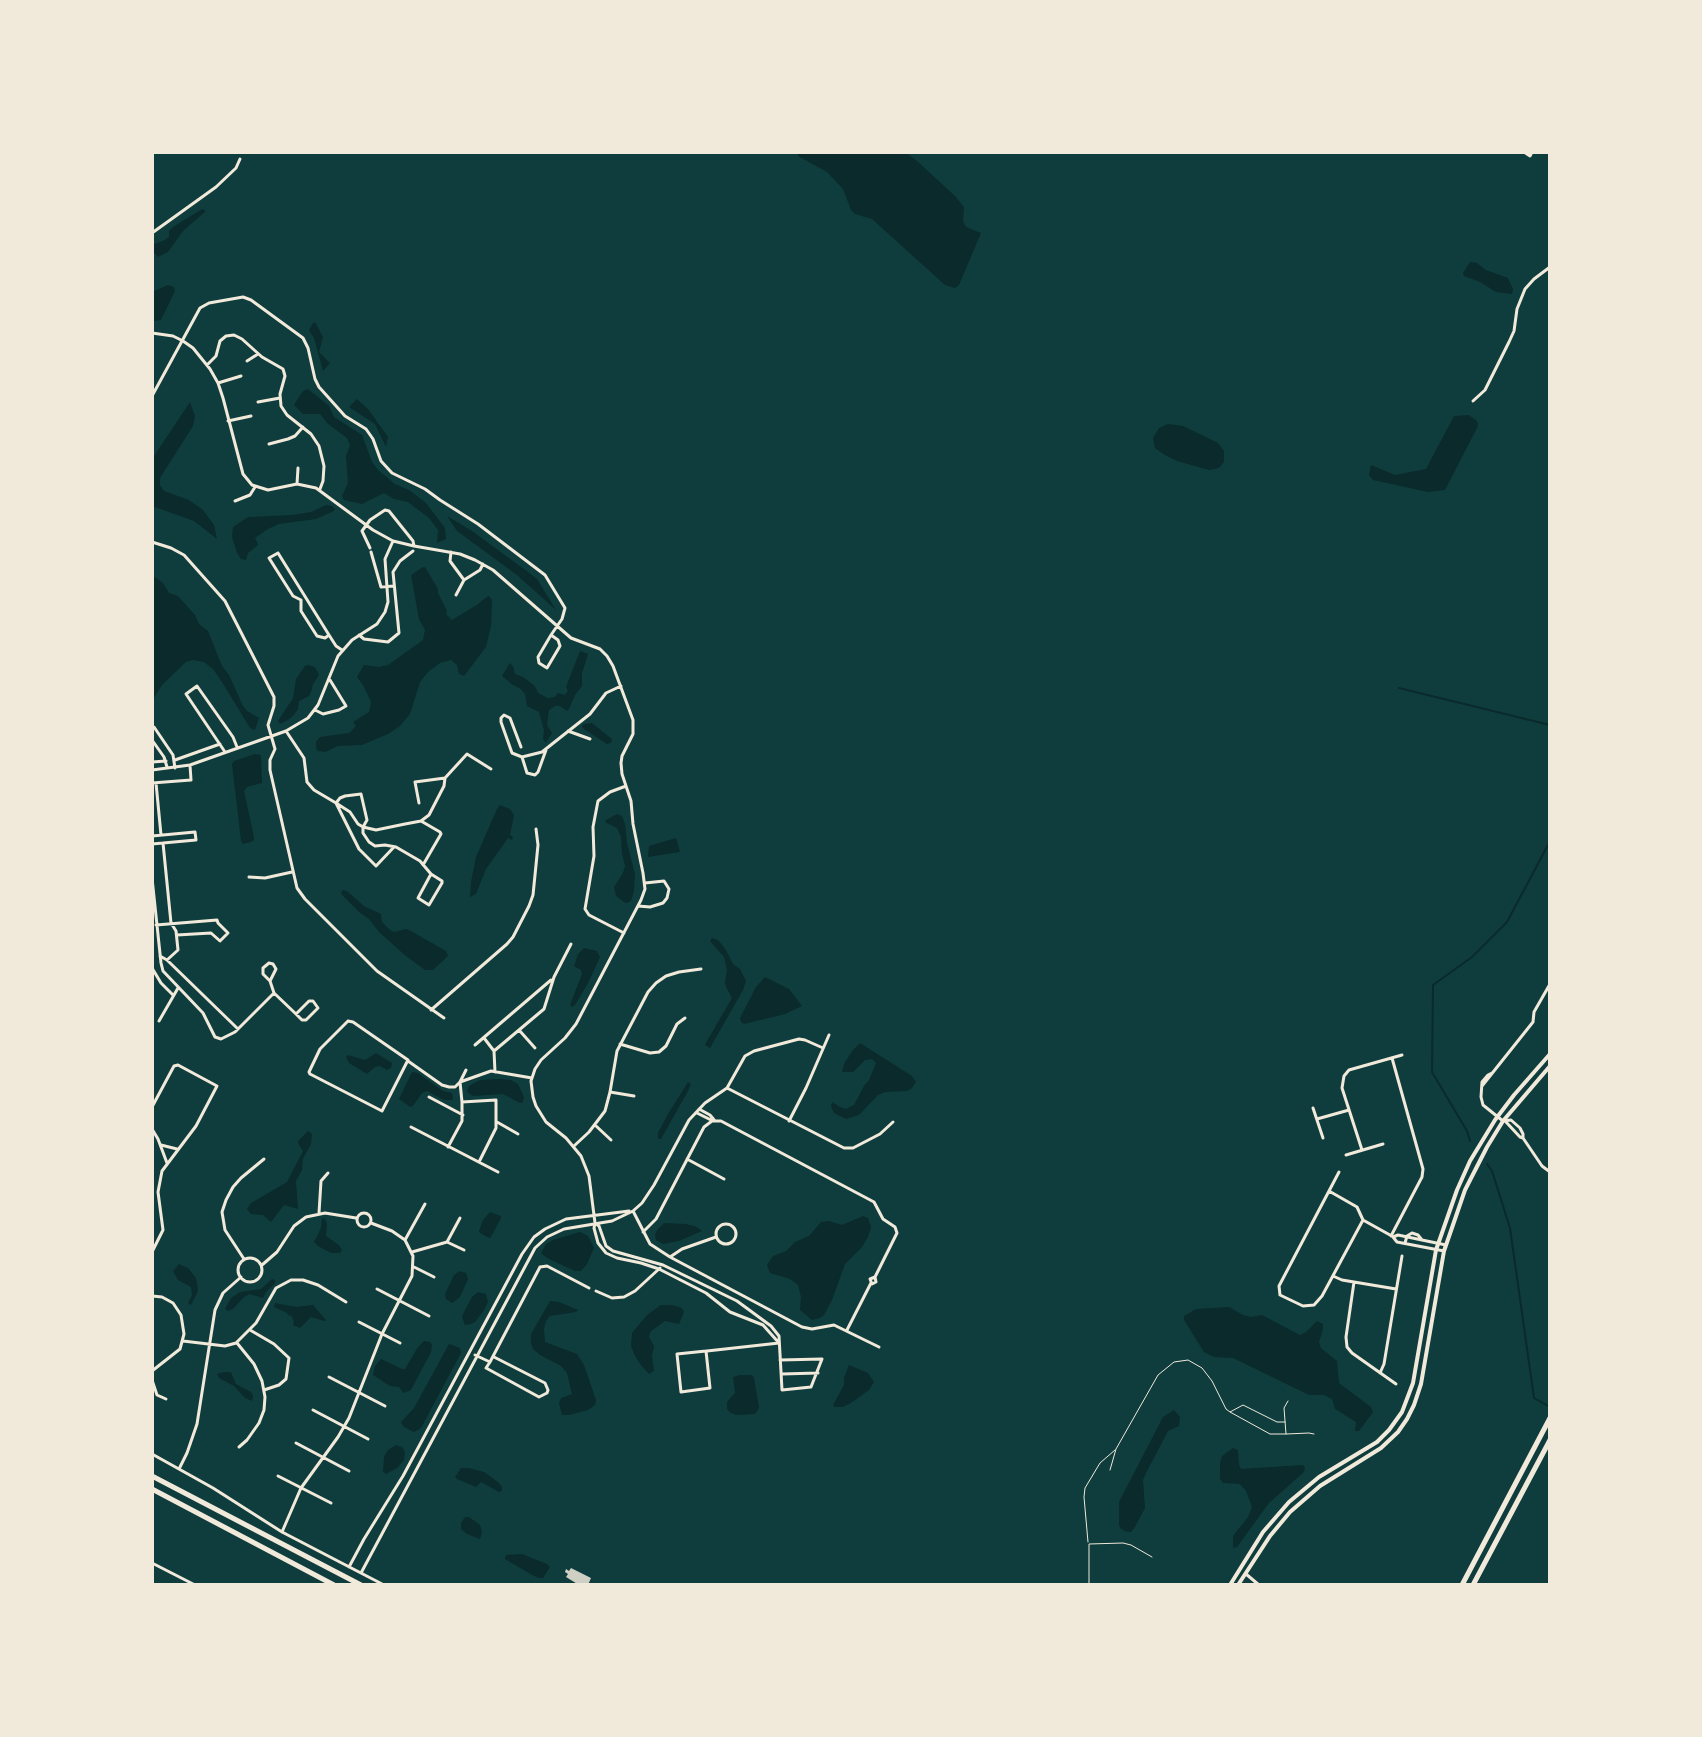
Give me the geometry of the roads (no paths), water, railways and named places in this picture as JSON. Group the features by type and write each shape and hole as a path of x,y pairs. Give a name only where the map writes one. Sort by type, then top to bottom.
{"highway":[{"path":"1462,1585 1549,1421"},
{"path":"1473,1585 1550,1440"},
{"path":"152,1476 361,1585"},
{"path":"152,1489 334,1585 340,1574"}],"main road":[{"path":"1230,1585 1263,1532 1283,1508 1319,1477 1377,1442 1402,1412 1413,1383 1436,1250 1463,1175 1497,1117 1550,1054"},
{"path":"1238,1585 1270,1536 1296,1506 1320,1486 1381,1448 1407,1419 1421,1384 1445,1248 1465,1190 1479,1161 1505,1122 1550,1066"}],"street":[{"path":"1524,152 1530,156 1532,152"},
{"path":"152,233 216,187 236,168 240,159"},
{"path":"1473,401 1485,390 1512,336 1525,289 1550,267"},
{"path":"152,396 197,312 204,305 243,297 251,300 299,335 308,348 319,387 345,416 366,429 381,461 392,473 425,489 478,524 545,575 565,608 564,616 551,635 537,660 547,668 560,646 551,635"},
{"path":"152,333 183,341 207,365 218,383 243,474 255,487 268,490 297,484 320,489 393,541 413,549 468,556 493,570 574,640 604,652 613,666 634,723 633,734 621,763 645,883 643,895 576,1024 541,1060 532,1078 533,1097 543,1118 581,1156 588,1172 595,1223 606,1246 737,1301 777,1331 782,1390 808,1388 813,1384 822,1359 780,1360"},
{"path":"207,365 216,356 220,341 230,335 242,339 258,354 280,366 285,372 280,391 281,406 314,438 322,454 324,474 320,489"},
{"path":"247,361 258,354"},
{"path":"218,383 241,376"},
{"path":"258,402 280,398"},
{"path":"228,421 251,416"},
{"path":"269,444 295,436 303,427"},
{"path":"297,484 298,468"},
{"path":"235,501 250,495 255,487"},
{"path":"359,635 364,639 388,642 399,633 393,576 396,567 413,549 413,541 385,510 362,531 381,587 394,586"},
{"path":"152,770 190,765 302,723 315,710 342,650 383,616 388,602 385,559 393,541"},
{"path":"152,542 184,555 225,601 274,697 268,721 275,749 270,770 292,872 300,893 377,971 444,1018"},
{"path":"451,552 450,561 464,580"},
{"path":"329,635 325,638 317,636 301,611 301,600 293,596 269,558 278,553 336,646 342,650"},
{"path":"456,595 464,580 480,570 483,564"},
{"path":"315,710 323,714 346,706 329,678"},
{"path":"225,752 186,694 197,686 238,747"},
{"path":"521,747 510,718 504,715 501,722 512,753 522,757 537,755 590,714 606,693 621,686"},
{"path":"152,729 154,727 175,760 175,768"},
{"path":"286,731 303,754 307,782 314,790 346,808 363,827 380,830 421,821 431,811 445,778 467,754 491,769"},
{"path":"568,731 590,739"},
{"path":"152,740 168,769"},
{"path":"175,760 220,744"},
{"path":"522,757 527,773 535,775 546,749"},
{"path":"152,762 166,761"},
{"path":"161,835 154,783 191,780 190,765"},
{"path":"419,803 415,782 445,778"},
{"path":"624,933 589,915 585,903 594,856 593,827 598,801 626,786"},
{"path":"336,803 345,796 361,794 367,820 363,827 365,839 372,844 394,847 420,861 442,881 429,905 418,898 431,874"},
{"path":"336,803 359,849 376,866 394,847"},
{"path":"421,821 441,834 423,865"},
{"path":"431,1010 513,937 533,895 538,845 536,829"},
{"path":"152,836 195,832 196,840 152,844"},
{"path":"163,843 171,923 176,931 178,950 167,960"},
{"path":"249,877 265,878 292,872"},
{"path":"152,881 163,971 207,1019 215,1037 221,1039 238,1029 274,993"},
{"path":"638,906 650,907 663,903 667,898 667,883 645,883"},
{"path":"156,925 217,920 228,933 220,941 211,933 177,935"},
{"path":"494,1051 546,1005 554,977 571,944"},
{"path":"160,956 238,1029"},
{"path":"152,968 173,995"},
{"path":"574,1146 605,1111 615,1056 648,992 672,974 701,969"},
{"path":"475,1045 554,977"},
{"path":"270,981 274,993 302,1020 318,1008 317,1004 309,1001 296,1014"},
{"path":"1550,984 1534,1012 1533,1022 1482,1086 1481,1097 1483,1105 1523,1138 1542,1166 1550,1172"},
{"path":"159,1021 178,988"},
{"path":"620,1044 650,1053 659,1052 666,1046 677,1024 685,1018"},
{"path":"408,1060 382,1111 309,1072 320,1049 348,1021 353,1022 408,1060 445,1087 455,1087 466,1070"},
{"path":"519,1030 535,1048"},
{"path":"789,1121 829,1035"},
{"path":"484,1037 494,1051 495,1072"},
{"path":"361,1573 535,1248 547,1237 564,1229 612,1221 633,1211 649,1194 683,1129 697,1110 727,1088 749,1053 799,1039 823,1048"},
{"path":"1362,1150 1342,1088 1345,1074 1349,1070 1402,1055"},
{"path":"1392,1058 1423,1173 1392,1236"},
{"path":"152,1107 174,1066 178,1065 217,1086 196,1126 162,1171 158,1188 163,1230 152,1252"},
{"path":"460,1082 495,1072 532,1078"},
{"path":"448,1147 463,1115 460,1082"},
{"path":"727,1088 848,1149 880,1134 893,1122"},
{"path":"610,1092 634,1096"},
{"path":"429,1097 463,1115"},
{"path":"462,1102 496,1100 496,1128 479,1162"},
{"path":"1313,1108 1323,1138"},
{"path":"697,1110 874,1202 883,1219 895,1227 897,1233 875,1277 876,1282 871,1283 847,1331"},
{"path":"1317,1119 1349,1110"},
{"path":"643,1232 656,1219 704,1127 715,1121"},
{"path":"497,1122 518,1134"},
{"path":"595,1125 611,1140"},
{"path":"411,1127 498,1172"},
{"path":"152,1129 167,1163"},
{"path":"1346,1155 1383,1144"},
{"path":"161,1145 177,1149"},
{"path":"244,1259 225,1230 222,1212 233,1187 264,1159"},
{"path":"687,1159 724,1179"},
{"path":"1339,1172 1279,1286 1280,1295 1303,1306 1311,1306 1322,1296 1363,1220"},
{"path":"319,1213 321,1181 328,1173"},
{"path":"1329,1191 1357,1207 1363,1220 1397,1242 1436,1250 1445,1248"},
{"path":"405,1240 425,1204"},
{"path":"349,1567 403,1476 534,1237 566,1219 633,1211"},
{"path":"633,1211 652,1247 670,1257 802,1327 812,1329 834,1325 879,1347"},
{"path":"262,1265 277,1252 298,1221 319,1213 356,1218"},
{"path":"356,1218 366,1213 371,1223"},
{"path":"356,1218 360,1227 371,1223"},
{"path":"447,1242 460,1218"},
{"path":"282,1532 301,1488 344,1426 382,1334 410,1281 414,1267 412,1252 405,1240 371,1223"},
{"path":"724,1224 730,1225 736,1232 735,1239 726,1245 716,1237 716,1230 724,1224"},
{"path":"1392,1236 1438,1243 1445,1248"},
{"path":"1405,1243 1407,1236"},
{"path":"670,1257 682,1249 716,1237"},
{"path":"412,1252 447,1242 464,1250"},
{"path":"522,1254 529,1258"},
{"path":"1380,1373 1402,1256"},
{"path":"254,1258 262,1265 262,1275 257,1281 249,1282 241,1277 238,1267 244,1259 254,1258"},
{"path":"493,1356 545,1383 547,1393 539,1397 486,1368 540,1267 547,1266 589,1288"},
{"path":"414,1267 434,1277"},
{"path":"596,1291 612,1298 624,1297 661,1267"},
{"path":"661,1267 706,1293 730,1312 763,1325 779,1343"},
{"path":"1333,1276 1397,1289"},
{"path":"179,1468 197,1424 217,1305 223,1293 241,1277"},
{"path":"183,1341 225,1346 236,1343 250,1330 276,1288 291,1280 318,1285 346,1302"},
{"path":"1354,1282 1347,1347 1396,1384"},
{"path":"377,1289 429,1316"},
{"path":"152,1296 166,1298 177,1307 183,1319 183,1341 178,1352 152,1371"},
{"path":"744,1317 748,1309"},
{"path":"359,1322 400,1343"},
{"path":"250,1330 274,1344 289,1358 286,1379 264,1390"},
{"path":"236,1343 254,1364 264,1390 265,1405 261,1418 239,1447"},
{"path":"706,1351 710,1388 681,1392 677,1354 779,1343"},
{"path":"470,1352 490,1362"},
{"path":"781,1374 818,1373"},
{"path":"329,1377 385,1406"},
{"path":"152,1380 157,1395 166,1399"},
{"path":"313,1410 368,1439"},
{"path":"296,1443 349,1471"},
{"path":"152,1454 282,1532 384,1585"},
{"path":"278,1476 331,1503"},
{"path":"152,1563 195,1585"},
{"path":"1246,1574 1259,1585"}],"lane":[{"path":"1110,1470 1116,1449 1158,1375 1174,1362 1188,1360 1202,1368 1226,1409 1270,1434 1314,1434"},
{"path":"1286,1434 1284,1408 1288,1401"},
{"path":"1230,1412 1243,1405 1277,1422 1285,1422"},
{"path":"1089,1585 1085,1488 1100,1463 1116,1449"},
{"path":"1089,1544 1123,1543 1152,1557"}],"water":[{"path":"797,152 905,152 917,161 964,207 966,227 981,233 959,285 955,288 945,285 872,219 855,214 843,189 827,172 798,156"},
{"path":"202,209 206,211 183,231 168,252 158,257 152,245 165,240 173,227"},
{"path":"1470,262 1508,278 1512,294 1496,292 1464,276"},
{"path":"168,285 175,291 161,320 152,321 152,292"},
{"path":"315,322 323,337 319,352 330,363 323,371 309,330"},
{"path":"308,389 329,406 334,417 362,435 378,470 426,503 445,528 446,539 437,543 438,530 429,518 408,502 384,493 362,504 344,500 342,496 348,483 346,456 350,445 347,438 320,414 303,414 294,405 303,391"},
{"path":"357,399 388,437 386,447 375,424 349,407"},
{"path":"190,402 195,416 193,426 160,478 160,485 164,491 189,500 203,510 214,525 217,539 194,521 152,506 152,459"},
{"path":"1469,415 1478,426 1445,490 1428,492 1373,480 1369,475 1371,465 1395,475 1426,469 1454,416"},
{"path":"1168,424 1183,426 1218,443 1224,451 1224,462 1219,468 1209,470 1165,455 1155,448 1153,438 1159,428"},
{"path":"332,506 334,511 316,519 279,524 268,529 255,538 258,544 248,553 246,560 237,553 232,537 233,527 248,517 293,515"},
{"path":"447,516 537,579 556,610 517,575 457,531"},
{"path":"423,567 438,589 446,614 452,620 490,597 491,626 486,647 464,676 459,674 457,665 451,660 440,663 428,672 420,682 410,714 388,734 362,745 318,751 316,742 320,737 349,733 356,726 353,722 369,712 371,702 357,677 364,665 388,665 423,640 425,630 419,619 411,575"},
{"path":"152,575 163,583 169,593 178,596 208,631 243,706 259,718 255,730 250,728 213,669 204,662 186,662 162,685 152,701"},
{"path":"580,651 588,654 582,686 567,711 560,706 549,710 547,725 552,733 546,743 539,712 527,706 521,689 502,676 510,663 515,674 535,686 538,693 548,698 558,693 565,695"},
{"path":"308,665 315,667 319,675 311,692 299,701 293,716 280,724 278,721 293,698 296,679"},
{"path":"592,723 612,739 611,743 607,744 582,726"},
{"path":"255,754 261,755 262,783 247,787 244,791 254,840 243,844 232,764"},
{"path":"500,805 510,809 514,815 510,835 513,837 512,840 508,838 486,869 476,894 470,897 476,857"},
{"path":"617,814 622,816 625,824 635,874 634,891 631,901 627,903 616,896 614,887 625,866 621,837 617,828 605,822"},
{"path":"676,838 680,852 648,857 649,846"},
{"path":"343,890 381,914 382,922 390,930 409,930 446,951 448,956 433,970 425,970 379,932 342,895"},
{"path":"712,938 726,950 746,981 710,1048 705,1045 732,998 725,982 727,970 724,957 710,941"},
{"path":"584,948 597,951 600,957 572,1007 570,1005 582,974 574,966"},
{"path":"765,977 789,989 802,1006 785,1014 744,1024 740,1018 756,987"},
{"path":"860,1043 912,1076 916,1082 907,1091 878,1095 859,1115 846,1119 834,1113 832,1102 846,1109 854,1105 876,1063 872,1059 865,1060 853,1072 842,1072 845,1062"},
{"path":"376,1053 392,1063 391,1068 375,1067 367,1074 349,1063 346,1057 365,1060"},
{"path":"412,1072 443,1091 452,1093 452,1100 444,1100 427,1091 410,1107 399,1099"},
{"path":"499,1079 518,1084 523,1102 503,1094 473,1096 467,1092 469,1086 480,1080"},
{"path":"688,1082 691,1084 688,1091 661,1139 658,1139 668,1114"},
{"path":"308,1131 312,1134 311,1144 296,1181 298,1209 284,1205 271,1222 263,1215 251,1214 247,1209 251,1203 287,1182 303,1151 299,1140"},
{"path":"490,1212 501,1218 489,1238 479,1231"},
{"path":"863,1216 868,1218 871,1227 868,1237 845,1264 824,1315 812,1320 800,1310 798,1285 770,1273 767,1265 773,1256 809,1236 821,1222 842,1225"},
{"path":"322,1218 327,1224 326,1236 339,1245 340,1253 331,1253 314,1242"},
{"path":"664,1223 686,1224 702,1231 663,1244 656,1240 655,1235"},
{"path":"580,1232 588,1236 594,1248 581,1271 575,1271 541,1253 546,1244 553,1240"},
{"path":"179,1264 188,1268 196,1278 198,1291 191,1305 188,1303 192,1295 191,1287 178,1280 173,1271"},
{"path":"460,1271 466,1273 468,1279 460,1297 452,1303 445,1294 454,1275"},
{"path":"272,1279 275,1283 263,1298 249,1294 233,1309 225,1309 231,1298 240,1292 261,1289"},
{"path":"478,1292 486,1294 488,1302 475,1322 465,1325 462,1317"},
{"path":"550,1301 578,1310 550,1316 544,1329 545,1342 577,1354 596,1400 588,1410 569,1415 562,1415 559,1403 561,1398 572,1394 567,1373 561,1366 540,1355 531,1343 531,1334"},
{"path":"275,1303 296,1307 313,1305 326,1320 311,1317 300,1328 293,1325 291,1315 274,1307"},
{"path":"661,1305 682,1308 684,1312 679,1324 665,1321 650,1332 654,1346 654,1371 649,1374 635,1356 631,1346 632,1333 647,1315"},
{"path":"1229,1307 1251,1317 1262,1315 1300,1335 1317,1321 1323,1324 1319,1342 1321,1348 1337,1361 1339,1383 1371,1407 1373,1412 1359,1431 1355,1431 1356,1422 1335,1409 1332,1399 1324,1395 1309,1395 1233,1358 1214,1357 1204,1352 1184,1316 1196,1309"},
{"path":"424,1341 432,1345 431,1352 411,1390 403,1393 399,1387 390,1386 373,1375 381,1359 405,1369"},
{"path":"449,1344 460,1348 461,1353 421,1428 414,1432 401,1422 414,1408"},
{"path":"849,1365 868,1373 874,1382 869,1390 851,1403 834,1407 844,1385"},
{"path":"231,1372 236,1384 251,1392 252,1401 219,1378 217,1374"},
{"path":"752,1375 754,1378 759,1408 755,1414 737,1415 727,1409 727,1402 735,1393 733,1377"},
{"path":"1174,1410 1180,1417 1179,1426 1168,1431 1146,1473 1143,1480 1145,1508 1135,1527 1127,1532 1119,1525 1119,1502 1163,1417"},
{"path":"396,1445 405,1452 404,1460 386,1474 383,1472 384,1457"},
{"path":"1233,1448 1238,1450 1241,1469 1303,1465 1305,1468 1269,1503 1237,1547 1233,1548 1233,1536 1252,1507 1240,1484 1223,1483 1220,1479 1222,1456"},
{"path":"461,1468 484,1472 498,1482 502,1491 481,1482 476,1487 457,1479 455,1477"},
{"path":"465,1517 480,1525 480,1539 461,1529"},
{"path":"522,1554 550,1567 543,1578 505,1559 506,1555"}],"waterway":[{"path":"1399,688 1550,725"},
{"path":"1470,1141 1432,1072 1433,985 1472,957 1507,922 1550,841"},
{"path":"1487,1164 1510,1228 1534,1398 1550,1407"}]}
